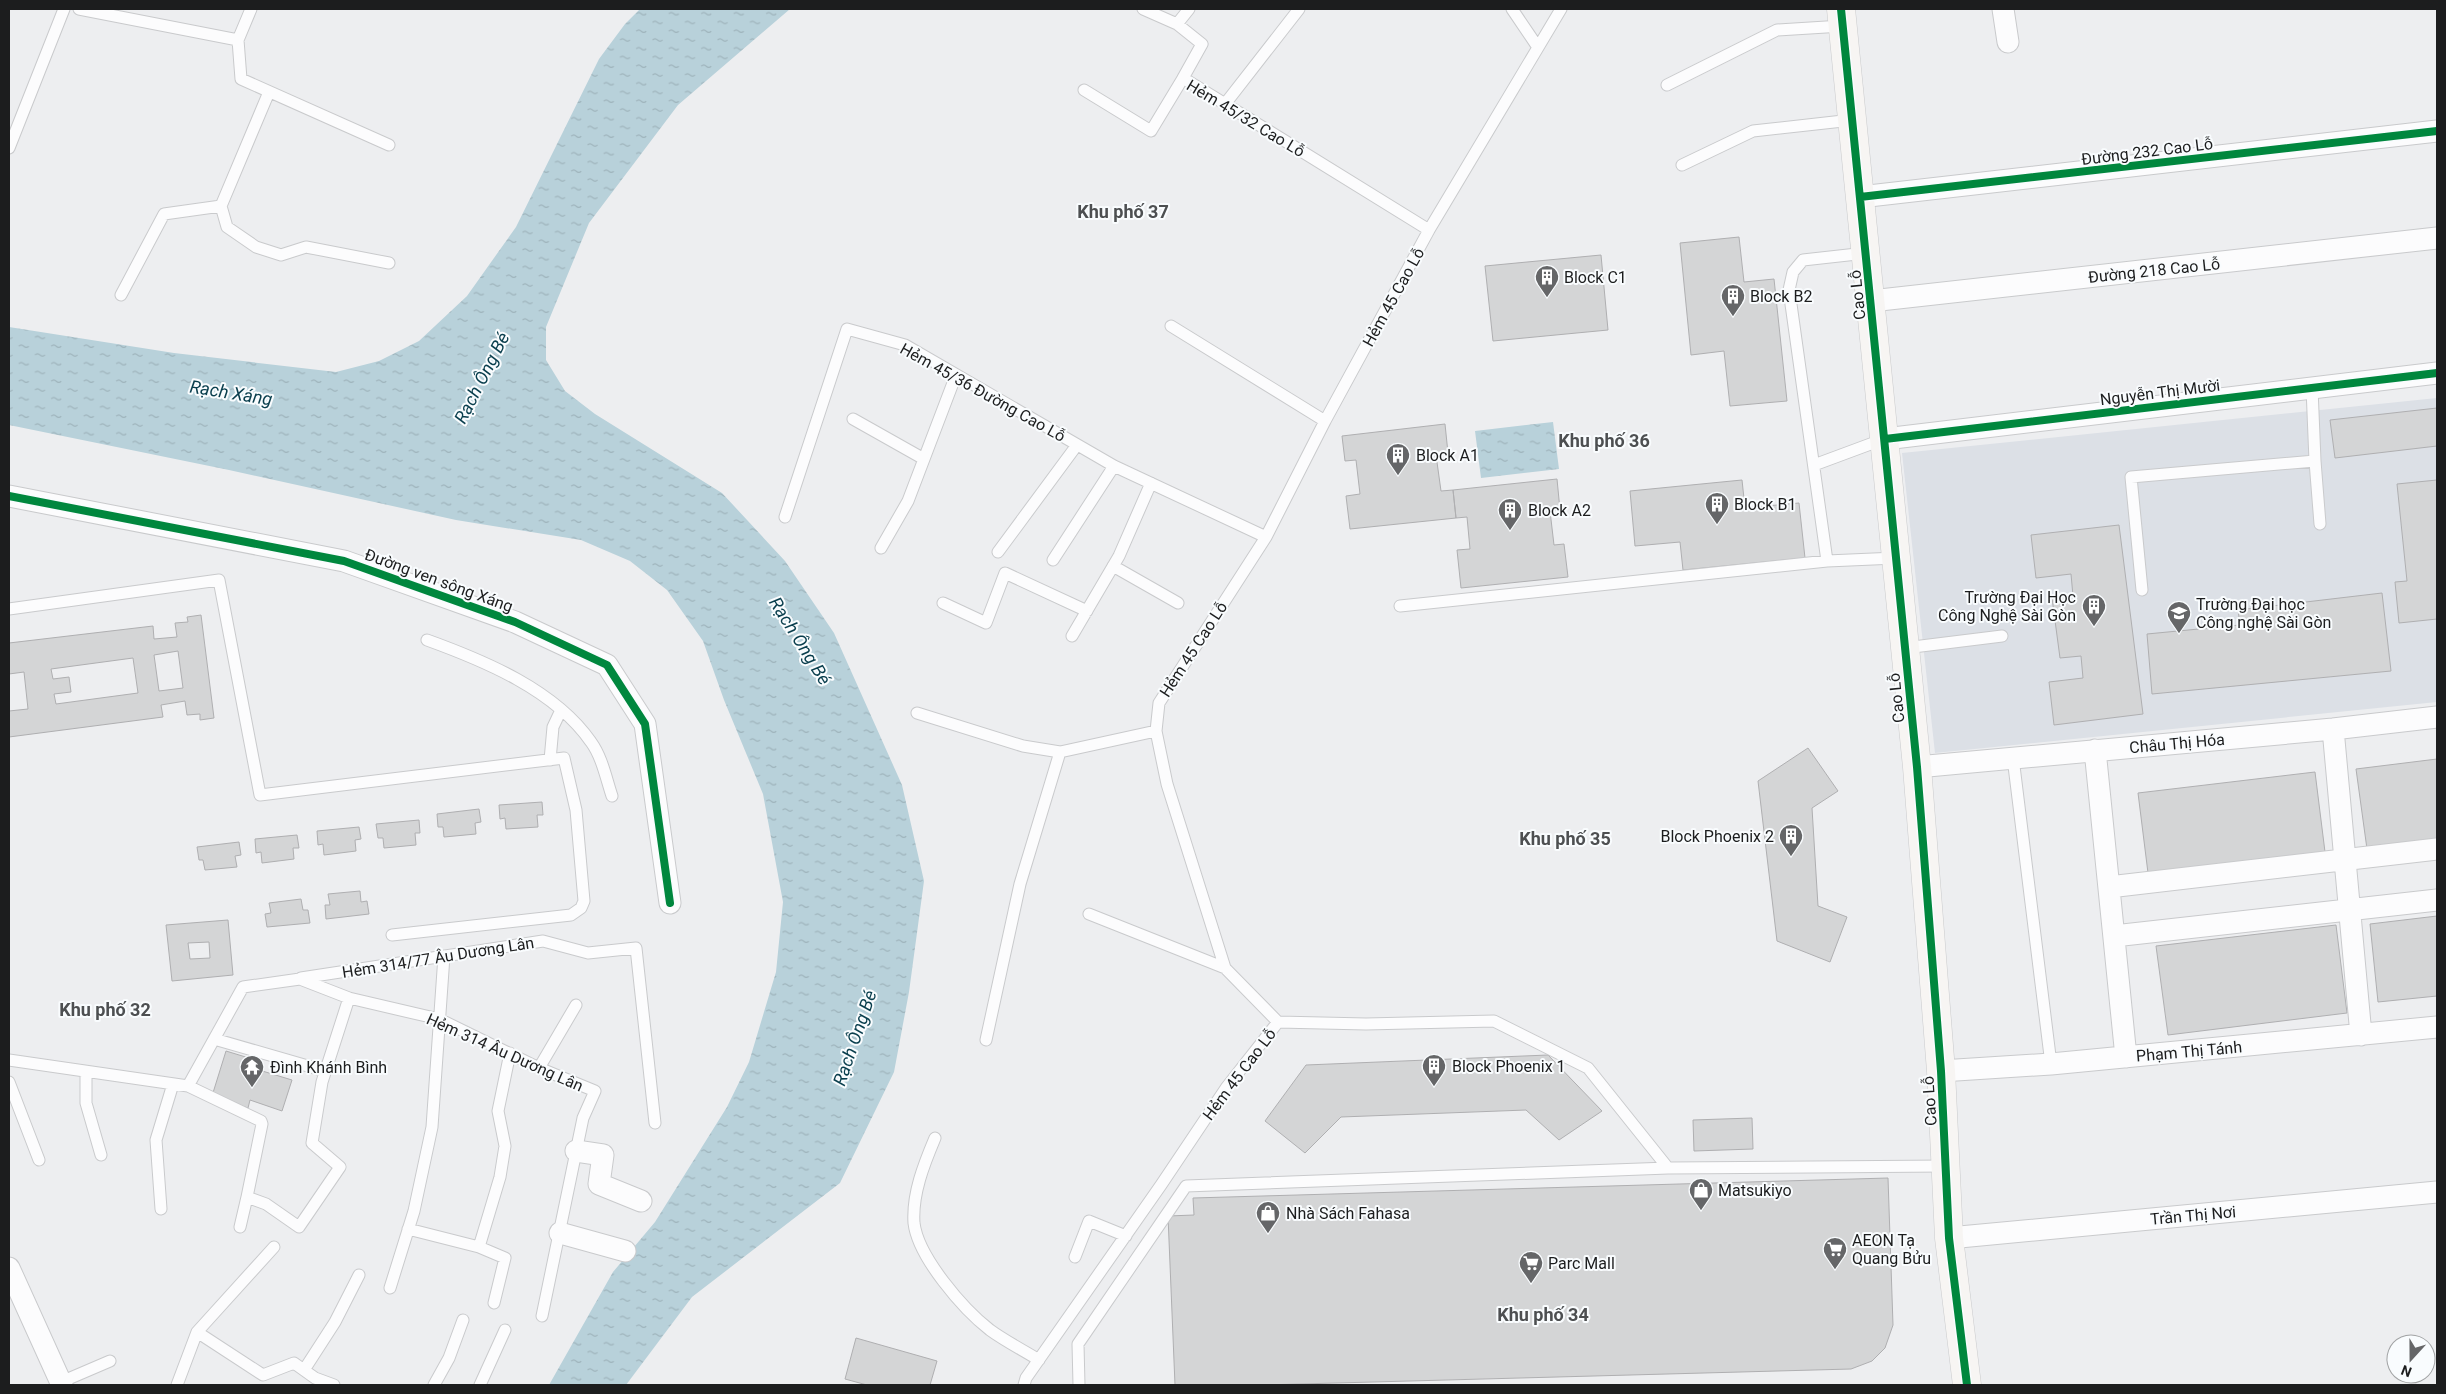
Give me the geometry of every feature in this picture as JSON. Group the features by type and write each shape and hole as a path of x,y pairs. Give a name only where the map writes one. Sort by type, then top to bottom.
{"street":[{"path":"2002,9 2008,42"},
{"name":"Cao Lỗ","path":"1841,17 1917,767 1941,1071 1949,1238 1967,1385"},
{"name":"Đường 232 Cao Lỗ","path":"1860,197 2437,131"},
{"name":"Đường 218 Cao Lỗ","path":"1871,301 2437,238"},
{"name":"Nguyễn Thị Mười","path":"1885,438 2437,373"},
{"name":"Đường ven sông Xáng","path":"9,496 344,561 515,622 607,665 645,724 670,903"},
{"name":"Châu Thị Hóa","path":"1917,767 2333,729 2437,717"},
{"path":"2333,729 2361,1035"},
{"path":"2095,750 2126,1057"},
{"path":"2109,887 2437,849"},
{"path":"2114,936 2437,900"},
{"name":"Phạm Thị Tánh","path":"1941,1071 2051,1064 2437,1027"},
{"path":"576,1151 603,1155 599,1184 641,1201"},
{"name":"Trần Thị Nơi","path":"1949,1238 2437,1192"},
{"path":"560,1233 625,1251"},
{"path":"9,1268 62,1383"}],"lane":[{"path":"9,148 64,9"},
{"path":"80,9 238,40"},
{"path":"137,20 142,9"},
{"path":"251,9 238,40 241,79 388,145"},
{"path":"1143,9 1177,24 1202,44 1183,78"},
{"path":"1177,24 1189,9"},
{"path":"1225,104 1299,9"},
{"path":"1512,9 1537,46"},
{"name":"Hẻm 45 Cao Lỗ","path":"1024,1385 1039,1360 1226,1088 1278,1022 1225,968 1180,831 1156,731 1159,703 1266,537 1325,421 1429,230 1537,46 1562,9"},
{"path":"1667,85 1777,30 1841,17"},
{"name":"Hẻm 45/32 Cao Lỗ","path":"1084,90 1151,131 1183,78 1429,230"},
{"path":"269,92 221,206 227,227 256,247 281,255 306,247 389,263"},
{"path":"1682,165 1753,131 1852,120"},
{"path":"120,295 164,214 221,206"},
{"path":"1827,561 1789,290 1793,272 1803,260 1866,253"},
{"path":"1171,326 1325,421"},
{"name":"Hẻm 45/36 Đường Cao Lỗ","path":"785,517 847,329 905,345 1114,466 1266,537"},
{"path":"881,548 908,501 956,375"},
{"path":"2312,388 2320,524"},
{"path":"853,419 924,459"},
{"path":"1814,465 1885,438"},
{"path":"998,552 1077,445"},
{"path":"2142,590 2131,477 2315,461"},
{"path":"1053,560 1114,466"},
{"path":"1072,636 1113,566 1151,483"},
{"path":"1400,606 1827,561 1896,558"},
{"path":"1113,566 1178,603"},
{"path":"943,603 986,622 1005,572 1087,611"},
{"path":"9,609 219,580 260,795 564,758 576,810 584,901 581,908 571,914 392,934"},
{"path":"1904,648 2002,636"},
{"path":"427,640 512,677 561,710 592,743 601,762 612,796"},
{"path":"550,760 553,727 561,710"},
{"path":"917,713 1023,746 1060,752 1156,731"},
{"path":"986,1040 1020,884 1060,752"},
{"path":"2013,758 2051,1064"},
{"path":"1089,914 1225,968"},
{"name":"Hẻm 314/77 Âu Dương Lân","path":"300,979 543,941 588,953 636,948 656,1123"},
{"path":"390,1288 414,1211 432,1127 444,956"},
{"name":"Hẻm 314 Âu Dương Lân","path":"188,1086 243,987 300,979 349,998 439,1019 539,1068 595,1091 583,1118 542,1316"},
{"path":"247,1196 266,1204 299,1227 340,1167 312,1144 325,1072 349,998"},
{"path":"539,1068 576,1005"},
{"path":"1278,1022 1366,1024 1494,1021 1588,1068 1668,1168"},
{"path":"214,1039 325,1072"},
{"path":"479,1247 500,1177 505,1146 498,1111 510,1053"},
{"path":"9,1060 188,1086 261,1121 262,1124 240,1226"},
{"path":"86,1072 86,1103 101,1155"},
{"path":"9,1082 39,1160"},
{"path":"161,1209 156,1140 174,1084"},
{"path":"935,1138 915,1197 914,1224 926,1256 951,1292 990,1330 1039,1360"},
{"path":"1079,1385 1078,1344 1186,1186 1668,1168 1947,1166"},
{"path":"1075,1257 1089,1221 1126,1236"},
{"path":"408,1230 479,1247 505,1258 494,1303"},
{"path":"177,1385 197,1332 274,1246"},
{"path":"304,1370 335,1322 359,1275"},
{"path":"434,1385 449,1358 464,1320"},
{"path":"480,1385 505,1330"},
{"path":"197,1332 263,1375 294,1363 315,1378 334,1385"},
{"path":"62,1383 110,1361"}],"shaded area":[{"name":"Trường Đại học Công nghệ Sài Gòn","path":"2437,398 2437,702 1935,753 1902,453"}],"water":[{"path":"640,9 790,9 678,105 589,223 546,327 546,360 565,391 595,414 722,493 785,561 834,633 902,785 924,881 909,992 894,1072 840,1183 692,1297 626,1385 549,1385 613,1272 655,1222 727,1107 749,1062 776,972 783,902 763,794 724,700 703,641 667,590 630,561 581,540 456,520 229,470 9,425 9,327 174,353 336,372 379,361 419,341 467,296 516,227 599,59 625,24"},
{"path":"1553,422 1559,469 1481,478 1475,431"}],"building":[{"name":"Block B2","path":"1739,237 1744,282 1774,279 1787,401 1730,406 1724,351 1691,355 1680,243"},
{"name":"Block C1","path":"1601,255 1608,330 1493,341 1485,266"},
{"path":"2437,408 2437,446 2335,458 2330,420"},
{"name":"Block A1","path":"1445,424 1448,453 1436,455 1441,491 1453,490 1456,518 1350,529 1346,496 1360,494 1356,460 1345,461 1342,436"},
{"name":"Block A2","path":"1557,479 1560,510 1550,511 1554,545 1564,544 1568,577 1461,588 1457,550 1470,549 1467,517 1456,518 1453,490"},
{"name":"Block B1","path":"1742,480 1745,508 1799,503 1805,558 1683,570 1680,542 1635,546 1630,491"},
{"path":"2437,480 2437,619 2399,623 2395,582 2407,581 2397,484"},
{"name":"Trường Đại Học Công Nghệ Sài Gòn","path":"2119,525 2143,714 2054,725 2049,682 2083,678 2081,656 2060,658 2052,598 2073,596 2071,574 2036,578 2031,535"},
{"path":"2382,593 2391,671 2152,694 2147,634 2240,625 2238,610"},
{"path":"201,615 214,718 200,720 200,714 187,715 185,701 161,705 163,717 9,737 9,711 28,709 24,672 9,674 9,643 153,626 154,639 177,637 175,623 188,622 187,617","holes":["178,651 183,688 159,691 154,655","133,658 138,693 56,704 54,694 71,692 69,677 53,679 51,669"]},
{"name":"Block Phoenix 2","path":"1808,748 1838,791 1812,808 1818,906 1847,917 1830,962 1777,941 1758,781"},
{"path":"2437,759 2437,840 2367,849 2356,769"},
{"path":"2315,772 2325,852 2148,873 2138,793"},
{"path":"542,802 543,815 537,815 538,827 506,829 505,818 500,819 499,805"},
{"path":"479,809 481,822 475,823 476,834 444,837 443,827 438,827 437,814"},
{"path":"419,820 420,833 415,833 416,845 384,848 383,838 378,838 376,824"},
{"path":"359,827 361,839 355,840 356,851 324,855 323,844 318,845 317,831"},
{"path":"297,835 299,848 293,848 294,859 262,863 261,852 256,853 255,839"},
{"path":"239,842 241,855 235,856 237,867 205,870 203,860 199,860 197,847"},
{"path":"360,891 361,902 367,901 369,914 326,919 325,905 330,905 328,894"},
{"path":"301,899 303,910 308,910 310,923 267,927 265,914 271,913 269,903"},
{"path":"2437,916 2437,996 2378,1002 2370,924"},
{"path":"228,920 233,975 172,981 166,925","holes":["209,942 210,958 190,959 188,943"]},
{"path":"2336,925 2347,1013 2168,1035 2156,946"},
{"name":"Đình Khánh Bình","path":"226,1051 262,1062 259,1070 292,1080 282,1111 250,1100 248,1108 212,1096"},
{"name":"Block Phoenix 1","path":"1548,1055 1602,1111 1559,1140 1526,1110 1341,1117 1305,1153 1265,1121 1306,1065"},
{"path":"1752,1118 1753,1149 1694,1151 1693,1120"},
{"name":"Parc Mall","path":"1888,1178 1893,1325 1885,1348 1872,1361 1851,1369 1263,1385 1175,1385 1168,1216 1194,1215 1193,1198"},
{"path":"856,1338 937,1361 930,1385 867,1385 845,1379"}],"cycle path":[{"path":"1841,9 1917,767 1941,1071 1949,1238 1967,1385"},
{"path":"1860,197 2437,131"},
{"path":"1885,439 2437,373"},
{"path":"9,496 344,561 515,622 607,665 645,724 670,903"}],"place":[{"name":"Block C1","path":"1547,298"},
{"name":"Block B2","path":"1733,317"},
{"name":"Block A1","path":"1398,476"},
{"name":"Block B1","path":"1717,525"},
{"name":"Block A2","path":"1510,531"},
{"name":"Trường Đại Học Công Nghệ Sài Gòn","path":"2094,627"},
{"name":"Trường Đại học Công nghệ Sài Gòn","path":"2179,634"},
{"name":"Block Phoenix 2","path":"1791,857"},
{"name":"Block Phoenix 1","path":"1434,1087"},
{"name":"Đình Khánh Bình","path":"252,1088"},
{"name":"Matsukiyo","path":"1701,1211"},
{"name":"Nhà Sách Fahasa","path":"1268,1234"},
{"name":"AEON Tạ Quang Bửu","path":"1835,1270"},
{"name":"Parc Mall","path":"1531,1284"}],"district":[{"name":"Khu phố 37","path":"1123,212"},
{"name":"Khu phố 36","path":"1604,441"},
{"name":"Khu phố 35","path":"1565,839"},
{"name":"Khu phố 32","path":"105,1010"},
{"name":"Khu phố 34","path":"1543,1315"}],"water label":[{"name":"Rạch Ông Bé","path":"482,378"},
{"name":"Rạch Xáng","path":"231,393"},
{"name":"Rạch Ông Bé","path":"800,641"},
{"name":"Rạch Ông Bé","path":"855,1038"}]}
